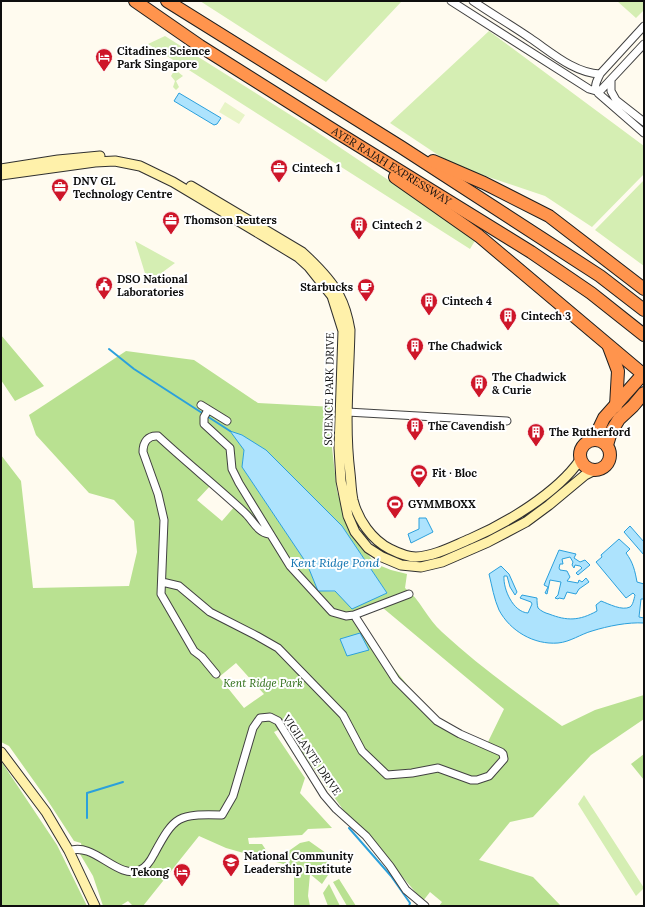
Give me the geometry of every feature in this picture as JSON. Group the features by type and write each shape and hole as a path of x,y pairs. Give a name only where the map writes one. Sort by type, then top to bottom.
{"highway":[{"name":"AYER RAJAH EXPRESSWAY","path":"135,1 200,46 531,252 591,293 644,335"},
{"name":"AYER RAJAH EXPRESSWAY","path":"167,1 401,147 600,276 644,310"},
{"path":"173,1 194,18"},
{"path":"335,131 409,187 479,236 608,346 644,374 604,418 594,439 582,448 580,460 587,469 597,471 608,464 610,451 607,445 602,441 594,439"},
{"path":"401,147 484,183 549,216 644,289"},
{"path":"608,346 618,371 616,406"},
{"path":"607,445 611,432 619,419 638,404 644,393"}],"main road":[{"name":"SCIENCE PARK DRIVE","path":"1,169 94,156 141,160 156,166 253,222 302,252 314,262 339,294 347,317 350,330 347,451 353,500 360,519 371,535 383,546 406,556 416,557 439,552 483,533 519,512 545,494 569,474 580,460"},
{"name":"SCIENCE PARK DRIVE","path":"1,176 116,159 154,172 298,257 319,278 332,296 340,318 344,341 339,448 341,481 348,516 355,532 368,548 382,557 401,566 421,566 442,562 488,542 526,522 550,505 592,471"},
{"path":"1,752 46,812 95,906"}],"street":[{"path":"451,1 589,89 596,91 644,133"},
{"path":"473,1 583,72 600,74"},
{"path":"596,91 595,83 600,74 644,26"},
{"path":"596,91 602,90 644,44"},
{"path":"611,81 611,91 616,100 644,122"},
{"path":"201,405 206,413 227,422"},
{"path":"347,412 507,421"},
{"path":"206,413 203,419 204,424 230,448 232,469 269,534 290,566 328,609 346,616 354,615 409,594"},
{"path":"216,674 194,650 161,594 164,520 158,494 143,452 144,443 149,437 158,436 180,457 248,515 260,531 269,534"},
{"path":"162,582 179,586 210,612 278,648 343,715 362,751 387,775 412,773 438,768 471,780 478,780 489,776 504,759 504,754 460,734 438,721 396,680 356,618"},
{"name":"VIGILANTE DRIVE","path":"68,852 79,849 127,871 140,870 146,866 166,833 180,818 192,814 222,815 232,796 256,721 260,718 270,717 278,721 324,795 336,809 366,836 390,866 406,890 425,906"}],"green space":[{"path":"200,1 402,1 326,82"},
{"path":"617,1 644,1 644,10 636,18"},
{"path":"489,31 644,146 644,174 592,227 545,196 453,165 390,123"},
{"path":"165,36 311,128 476,239 470,249 148,44"},
{"path":"174,71 183,76 176,81 179,87 176,90 173,87 175,81 171,76"},
{"path":"225,102 245,115 239,124 219,112"},
{"path":"644,180 644,266 595,230"},
{"path":"135,241 175,263 148,283"},
{"path":"1,335 44,386 15,401 1,380"},
{"name":"Kent Ridge Park","path":"126,351 194,360 258,403 334,407 331,439 337,491 350,533 376,564 407,574 405,588 411,593 442,632 486,669 562,726 595,710 644,695 644,719 591,755 533,817 510,822 479,860 533,877 561,906 439,906 442,902 430,892 423,901 360,827 349,818 284,727 274,732 305,778 300,793 332,828 308,829 302,835 248,838 249,844 262,844 268,853 283,855 300,843 309,841 333,858 327,862 330,872 322,884 310,874 308,896 310,906 294,906 294,867 226,848 199,836 143,906 133,906 128,901 120,906 103,906 93,876 77,849 82,849 81,843 74,841 9,746 1,742 1,455 21,481 33,588 129,586 137,552 134,521 114,500 89,493 36,435 29,415","holes":["244,450 342,526 387,593 318,591 307,564 242,467","211,485 235,506 222,521 197,500","383,608 504,709 486,746 437,721 381,653 359,616","236,663 264,694 244,708 219,677"]},
{"path":"644,754 644,780 631,764"},
{"path":"1,761 57,845 87,906 1,906"},
{"path":"584,795 644,888 636,896 578,804"},
{"path":"339,879 356,906 347,906 333,882"},
{"path":"329,884 340,906 328,906 323,893"}],"water":[{"path":"179,93 221,118 217,124 214,125 174,101"},
{"name":"Kent Ridge Pond","path":"230,431 242,435 266,450 342,526 387,593 352,609 335,591 318,591 307,564 242,467 244,450"},
{"path":"419,518 426,518 433,532 411,543 408,534 419,529"},
{"path":"630,526 644,542 644,555 624,532"},
{"path":"619,539 630,549 626,553 633,567 637,582 644,584 644,599 641,599 639,617 644,618 644,623 611,626 588,632 571,640 558,643 549,643 540,642 524,635 516,630 504,618 499,610 489,574 501,566 509,574 517,592 515,595 510,587 507,576 504,576 507,593 518,609 523,612 528,613 532,604 531,602 520,598 522,595 537,598 538,608 543,612 567,619 584,617 597,611 596,605 601,601 619,608 630,607 633,603 635,595 633,593 626,598 596,562 602,557 601,555"},
{"path":"559,550 576,554 574,558 580,562 585,560 590,565 578,575 576,573 582,568 580,566 575,565 574,568 570,557 562,559 563,564 560,564 559,568 560,570 567,571 570,577 567,581 578,583 579,580 582,582 586,578 589,582 579,589 576,594 567,592 564,599 555,598 558,595 561,582 550,580 547,594 545,593 548,587 544,585"},
{"path":"360,633 369,650 347,656 340,639"}],"waterway":[{"path":"109,349 134,369 230,431"},
{"path":"87,818 87,793 123,782"},
{"path":"349,828 391,876 410,903 409,906"}],"place":[{"name":"Citadines Science Park Singapore","path":"104,72"},
{"name":"Cintech 1","path":"279,183"},
{"name":"DNV GL Technology Centre","path":"60,202"},
{"name":"Thomson Reuters","path":"171,235"},
{"name":"Cintech 2","path":"359,240"},
{"name":"DSO National Laboratories","path":"104,300"},
{"name":"Starbucks","path":"366,302"},
{"name":"Cintech 4","path":"429,316"},
{"name":"Cintech 3","path":"508,331"},
{"name":"The Chadwick","path":"415,361"},
{"name":"The Chadwick & Curie","path":"479,398"},
{"name":"The Cavendish","path":"415,441"},
{"name":"The Rutherford","path":"536,447"},
{"name":"Fit · Bloc","path":"419,488"},
{"name":"GYMMBOXX","path":"395,519"},
{"name":"National Community Leadership Institute","path":"231,877"},
{"name":"Tekong","path":"182,887"}]}
